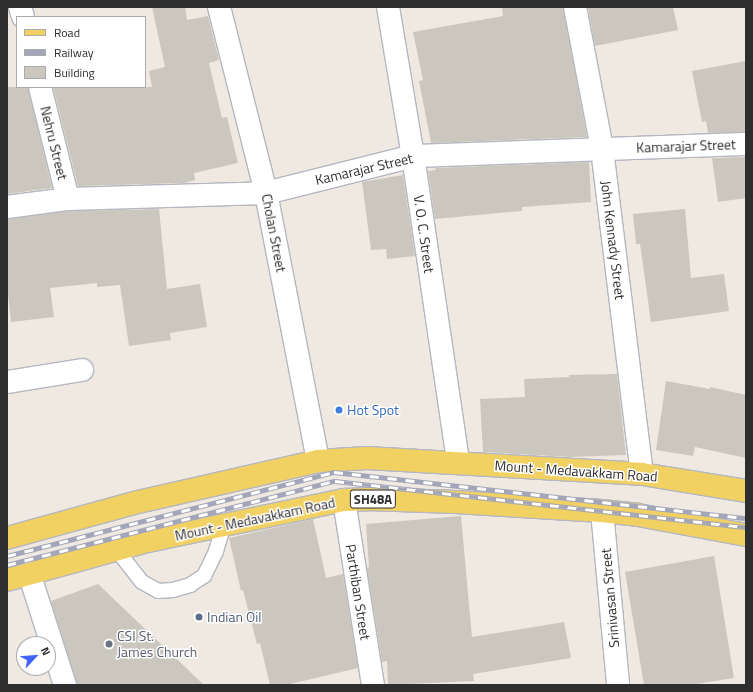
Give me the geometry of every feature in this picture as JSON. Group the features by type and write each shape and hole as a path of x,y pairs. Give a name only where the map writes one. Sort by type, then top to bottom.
{"main road":[{"name":"Mount - Medavakkam Road","path":"7,538 138,502 318,461 367,458 458,462 642,474 746,491"},
{"name":"Mount - Medavakkam Road","path":"7,580 116,550 224,525 344,500 368,499 434,501 638,514 746,535"}],"street":[{"name":"Cholan Street","path":"219,7 266,193 318,461"},
{"name":"V. O. C. Street","path":"388,7 413,156 458,462"},
{"name":"John Kennady Street","path":"575,7 602,149 642,474"},
{"name":"Nehru Street","path":"40,88 68,199"},
{"name":"Kamarajar Street","path":"7,207 68,199 266,193 413,156 746,144"},
{"path":"7,382 82,370"},
{"name":"Parthiban Street","path":"344,500 373,685"},
{"name":"Srinivasan Street","path":"602,511 618,685"},
{"path":"29,573 66,685"}],"lane":[{"path":"116,550 142,582 158,591 173,590 190,585 204,576 216,551 224,525"}],"building":[{"path":"152,7 185,7 187,20 208,16 219,60 209,63 222,118 227,117 238,163 194,173 195,180 184,183 78,186 53,88 152,87 149,71 165,67"},
{"path":"502,7 563,7 587,137 431,143 419,81 423,80 413,32 503,16"},
{"path":"588,7 673,7 678,30 595,46"},
{"path":"746,61 746,132 708,133 706,121 702,122 692,71"},
{"path":"7,87 28,88 52,188 7,194"},
{"path":"746,157 746,198 718,202 712,158"},
{"path":"589,162 591,202 522,207 522,211 435,219 428,171 436,170 435,168"},
{"path":"403,175 415,256 387,259 386,249 371,250 362,182"},
{"path":"159,209 167,289 200,284 207,327 170,333 171,340 129,346 120,285 97,287 97,283 50,288 54,317 11,322 7,285 7,219 69,211"},
{"path":"685,209 691,278 724,274 729,311 651,322 640,244 636,244 633,214"},
{"path":"617,374 626,455 570,457 483,452 480,399 525,397 524,379 569,377 569,375"},
{"path":"666,381 710,389 710,387 746,395 746,458 695,447 693,456 656,450"},
{"path":"461,516 472,637 564,622 571,658 473,674 474,681 388,685 387,661 382,662 367,568 369,567 366,524"},
{"path":"313,519 326,578 343,574 358,668 286,685 270,685 260,643 257,644 243,590 241,591 229,538"},
{"path":"714,556 734,678 690,685 644,685 625,572"},
{"name":"CSI St. James Church","path":"98,584 204,685 77,685 51,601"}],"railway":[{"path":"7,556 334,472 746,518"},
{"path":"7,565 335,481 746,527"}],"place":[{"name":"Hot Spot","path":"339,410"},
{"name":"Indian Oil","path":"199,617"},
{"name":"CSI St. James Church","path":"109,644"}]}
